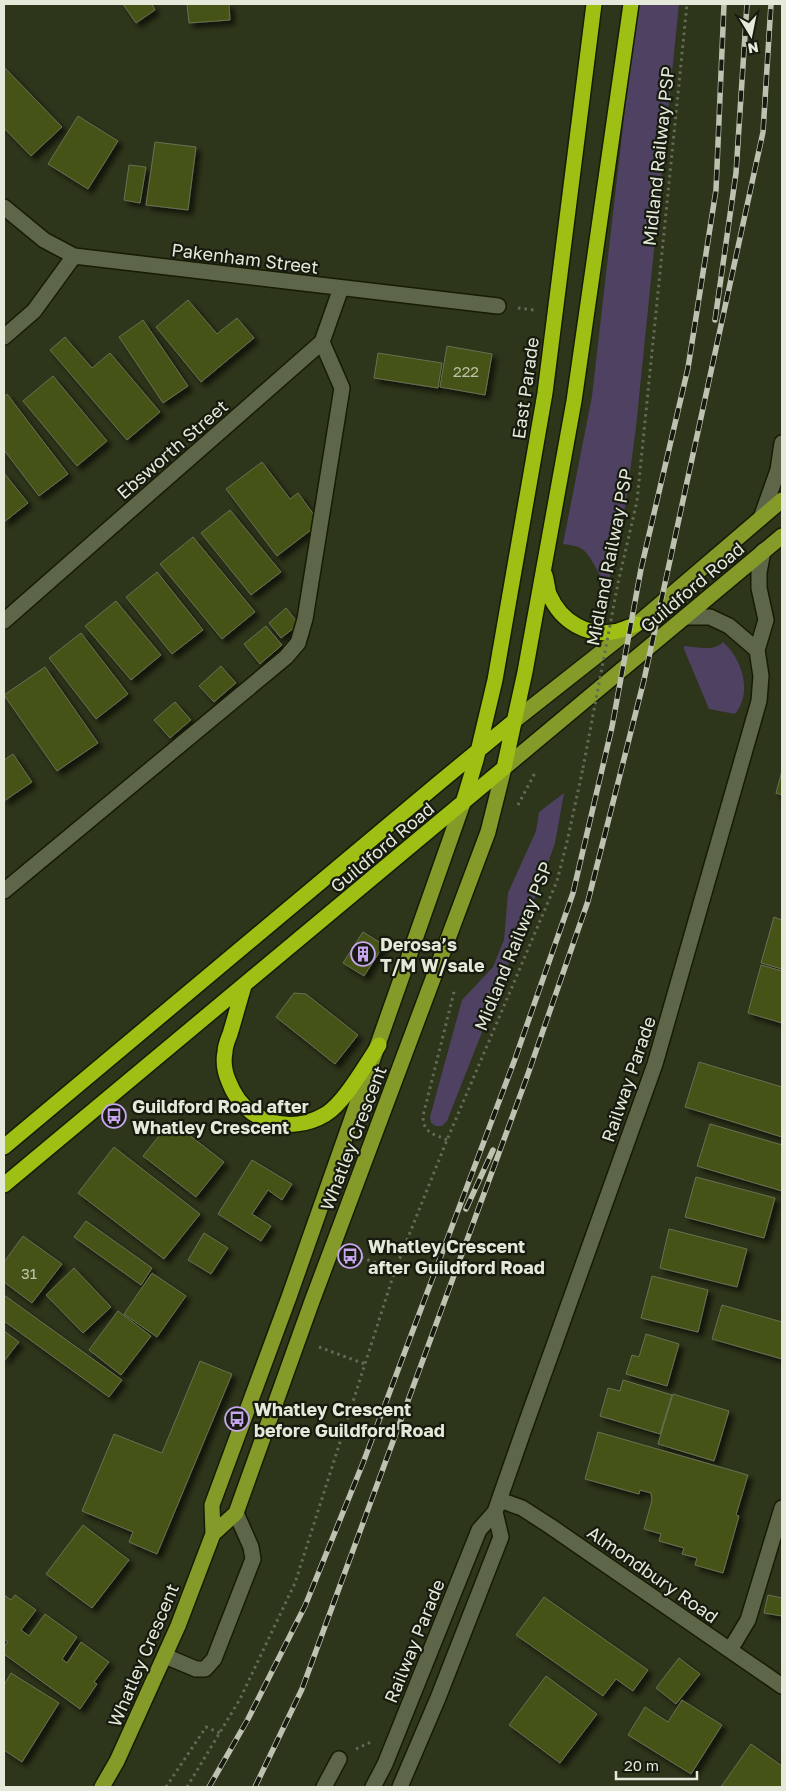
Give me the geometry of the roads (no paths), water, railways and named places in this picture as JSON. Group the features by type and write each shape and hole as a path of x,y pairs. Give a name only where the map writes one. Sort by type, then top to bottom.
{"highway":[{"name":"East Parade","path":"472,773 495,680 545,394 594,4"},
{"path":"514,722 525,672 574,401 631,4"},
{"path":"544,566 548,593 560,613 577,627 600,633 619,630 636,624"},
{"name":"Guildford Road","path":"4,1147 514,722"},
{"name":"Whatley Crescent","path":"504,768 514,722"},
{"name":"Guildford Road","path":"4,1185 504,768"},
{"name":"Whatley Crescent","path":"463,803 472,773"},
{"path":"244,986 224,1052 226,1074 233,1094 247,1110 266,1121 287,1125 308,1122 328,1113 343,1098 379,1045"}],"main road":[{"name":"Guildford Road","path":"514,722 636,624 782,500"},
{"name":"Guildford Road","path":"504,768 782,536"},
{"name":"Whatley Crescent","path":"213,1534 236,1514 298,1340 488,832 504,768"},
{"name":"Whatley Crescent","path":"102,1787 118,1761 165,1656 213,1534 212,1505 293,1288 463,803"}],"street":[{"name":"Pakenham Street","path":"4,207 44,240 74,256 498,306"},
{"path":"4,337 34,312 74,256"},
{"name":"Ebsworth Street","path":"4,621 322,342 341,288"},
{"path":"4,891 286,657 298,643 305,619 342,388 322,342"},
{"path":"761,518 778,470 782,443"},
{"name":"Railway Parade","path":"372,1787 385,1764 479,1530 498,1506 655,1064 760,701 761,676 758,650 766,620 759,588 758,572 763,551"},
{"path":"685,617 710,617 729,626 758,650"},
{"name":"Railway Parade","path":"400,1787 438,1698 501,1536 498,1506"},
{"name":"Almondbury Road","path":"498,1506 522,1508 531,1513 782,1686"},
{"path":"730,1650 748,1620 782,1508"},
{"path":"165,1656 196,1669 205,1668 214,1659 254,1559 251,1547 236,1514"},
{"path":"324,1787 339,1759"}],"railway":[{"path":"209,1787 248,1719 305,1606 363,1463 515,1059 573,893 612,727 641,569 688,368 716,190 724,4"},
{"path":"715,320 736,173 747,4"},
{"path":"255,1787 302,1689 528,1074 588,901 644,680 763,132 771,4"},
{"path":"466,1209 493,1150"}],"place":[{"name":"Derosa’s T/M W/sale","path":"363,954"},
{"name":"Guildford Road after Whatley Crescent","path":"114,1116"},
{"name":"Whatley Crescent after Guildford Road","path":"350,1256"},
{"name":"Whatley Crescent before Guildford Road","path":"237,1419"}]}
